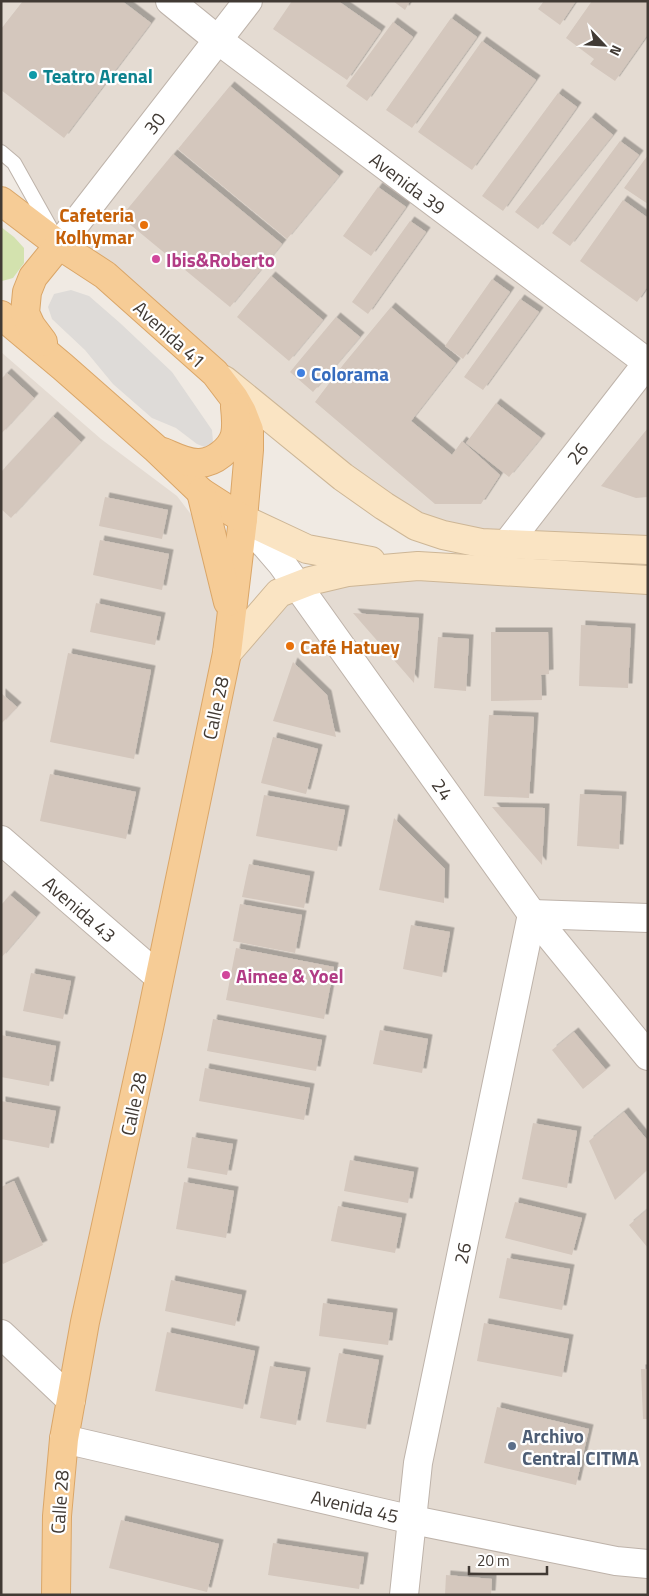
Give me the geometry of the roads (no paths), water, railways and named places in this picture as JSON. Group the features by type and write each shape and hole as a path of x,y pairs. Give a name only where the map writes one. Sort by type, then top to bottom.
{"main road":[{"name":"Avenida 41","path":"1,201 59,245 105,275 215,373 234,398 249,430 250,450 243,519"},
{"path":"59,245 33,277 27,292 25,312 31,326 63,367"},
{"path":"1,315 155,448 200,492 243,519 308,549 407,567"},
{"path":"215,373 343,477 416,526 443,535 481,543 648,550"},
{"path":"155,448 183,461 200,463 213,460 223,453 235,436 236,416 234,398"},
{"name":"Calle 28","path":"200,492 231,616"},
{"name":"Calle 28","path":"56,1595 57,1516 64,1439 87,1313 227,653 243,519"},
{"path":"227,653 279,593 297,585 335,574 418,566 648,580"}],"street":[{"name":"Avenida 39","path":"170,1 218,40 648,362"},
{"name":"30","path":"59,245 248,1"},
{"name":"26","path":"506,544 648,362"},
{"name":"24","path":"243,519 282,564 532,914 648,1056"},
{"name":"Avenida 43","path":"1,840 159,977"},
{"name":"26","path":"404,1595 418,1463 532,914"},
{"path":"532,914 648,918"},
{"path":"1,1334 71,1400"},
{"name":"Avenida 45","path":"64,1439 413,1520 616,1560 648,1564"}],"lane":[{"path":"1,152 14,163 59,245"}],"place":[{"name":"Teatro Arenal","path":"33,75"},
{"name":"Cafeteria Kolhymar","path":"144,225"},
{"name":"Ibis&Roberto","path":"156,259"},
{"name":"Colorama","path":"301,373"},
{"name":"Café Hatuey","path":"290,646"},
{"name":"Aimee & Yoel","path":"226,975"},
{"name":"Archivo Central CITMA","path":"512,1446"}]}
